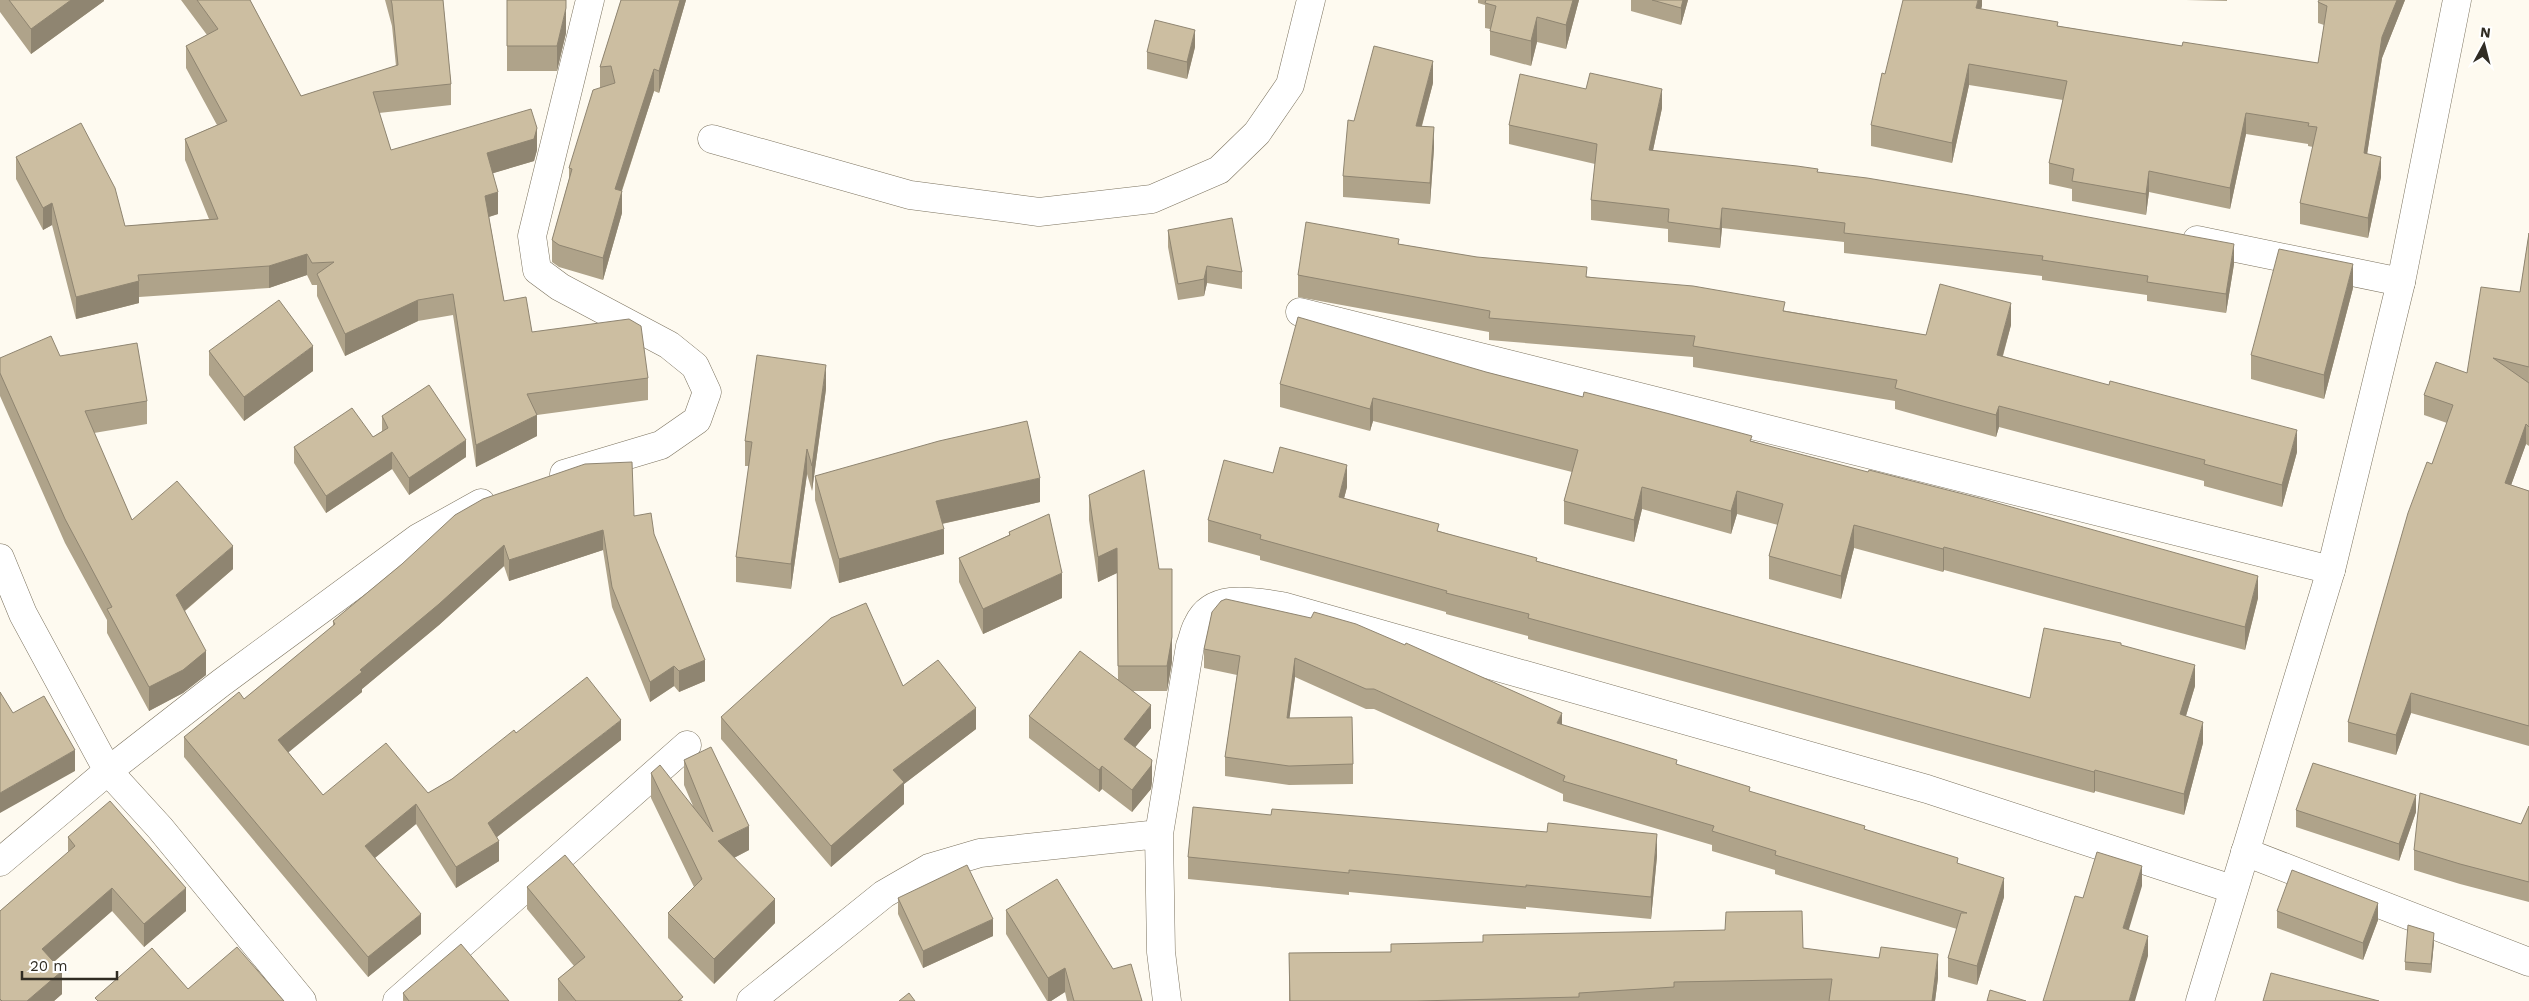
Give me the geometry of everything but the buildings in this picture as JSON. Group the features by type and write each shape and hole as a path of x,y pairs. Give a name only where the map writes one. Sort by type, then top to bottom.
{"street":[{"path":"537,484 661,445 698,420 707,392 695,366 669,345 560,287 538,270 532,236 590,0"},
{"path":"712,139 920,196 1039,212 1152,200 1219,170 1257,133 1290,85 1311,0"},
{"path":"2200,1001 2232,889 2331,570 2401,282 2457,0"},
{"path":"2174,236 2401,282"},
{"path":"1300,312 2331,570"},
{"path":"0,862 108,771 221,683 418,538 477,505 503,496"},
{"path":"0,558 22,614 108,771 160,828 302,1001"},
{"path":"1167,1001 1161,952 1158,834 1190,646 1198,622 1214,605 1243,601 1282,606 1927,789 2232,889"},
{"path":"396,1001 687,745"},
{"path":"751,1001 884,894 929,868 980,853 1158,834"},
{"path":"2245,852 2529,962"}]}
